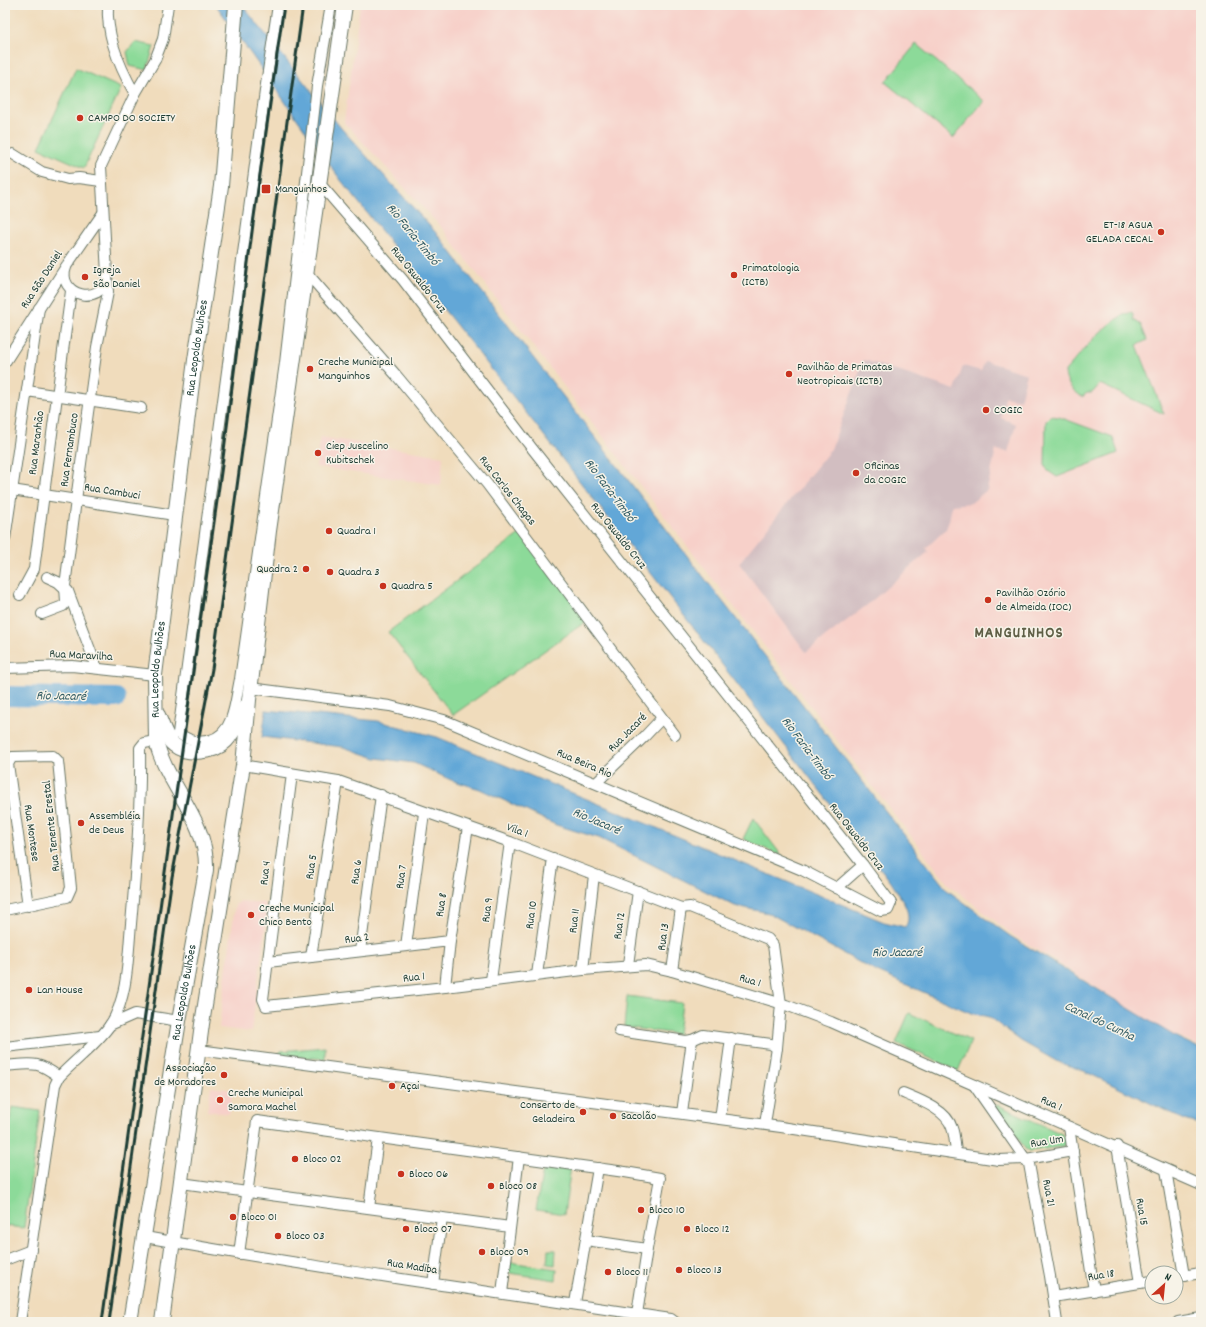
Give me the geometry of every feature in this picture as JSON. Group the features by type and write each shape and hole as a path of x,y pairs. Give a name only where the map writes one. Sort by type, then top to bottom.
{"main road":[{"name":"Rua Leopoldo Bulhões","path":"130,1322 179,1021 206,870 204,844 193,814 171,777 158,749 156,741 156,675 195,360 220,186 236,5"},
{"name":"Rua Leopoldo Bulhões","path":"162,1322 202,1024 243,765 269,531 346,5"},
{"path":"156,711 174,745 193,752 207,751 226,742 250,694"}],"street":[{"path":"108,5 109,26 116,56 135,94"},
{"name":"Rua Pernambuco","path":"42,614 54,611 66,602 66,589 76,500 97,347 108,292 100,172 103,160 135,94 155,60 162,39 168,5"},
{"path":"278,5 178,733 183,737 200,743 208,742 223,733 231,719 234,709 286,364 317,86 331,5"},
{"path":"13,154 42,172 68,179 75,178 101,181"},
{"name":"Rua Oswaldo Cruz","path":"320,184 403,280 531,447 863,865 891,903 891,906"},
{"name":"Rua Sāo Daniel","path":"5,362 38,308 103,213"},
{"path":"67,265 65,270 65,281 71,291 78,294 92,295 103,287 107,275"},
{"name":"Rua Carlos Chagas","path":"306,272 396,375 487,484 675,735"},
{"name":"Rua Maranhão","path":"20,596 34,569 71,291"},
{"path":"5,539 9,489 26,391 38,308"},
{"path":"26,391 140,408"},
{"name":"Rua Cambuci","path":"9,489 168,514"},
{"path":"47,577 58,582 66,589 97,668"},
{"name":"Rua Maravilha","path":"5,668 53,666 97,668 156,675"},
{"name":"Rua Beira Rio","path":"250,694 390,706 444,720 802,870 881,911 888,910 891,906"},
{"name":"Rua Jacaré","path":"596,783 662,718"},
{"path":"20,1322 54,1089 59,1077 110,1025 117,1010 126,974 138,843 140,748 144,743 156,741"},
{"name":"Rua Tenente Erestal","path":"8,764 12,757 53,756 58,761 71,888 67,897 28,906"},
{"name":"Rua Montese","path":"8,764 28,906"},
{"name":"Vila 1","path":"243,765 338,781 424,813 510,842 681,908 690,907 768,939 773,945 781,1004"},
{"name":"Rua 4","path":"263,999 292,774"},
{"name":"Rua 5","path":"311,957 338,781"},
{"name":"Rua 6","path":"360,951 381,796"},
{"name":"Rua 7","path":"406,946 424,813"},
{"name":"Rua 8","path":"445,987 450,941 468,827"},
{"name":"Rua 9","path":"492,980 510,842"},
{"name":"Rua 10","path":"537,975 553,858"},
{"path":"837,888 863,865"},
{"name":"Rua 11","path":"583,970 594,875"},
{"name":"Rua 12","path":"628,965 638,891"},
{"path":"5,910 28,906"},
{"name":"Rua 13","path":"672,971 681,908"},
{"name":"Rua 2","path":"268,962 450,941"},
{"name":"Rua 1","path":"263,999 266,1006 273,1006 537,975 628,965 646,965 672,971 781,1004 831,1022 1069,1127 1116,1146 1201,1185"},
{"path":"765,1124 777,1048 781,1004"},
{"path":"110,1025 135,1014 179,1021"},
{"path":"619,1031 686,1041 703,1035 731,1038 771,1044 777,1048"},
{"path":"5,1047 100,1036"},
{"path":"720,1119 731,1038"},
{"path":"682,1114 692,1040"},
{"name":"Rua Um","path":"199,1050 765,1124 999,1160 1026,1159 1073,1151"},
{"path":"5,1066 38,1064 45,1066 59,1077"},
{"name":"Rua 21","path":"974,1084 1026,1159 1031,1172 1057,1322"},
{"path":"903,1093 923,1102 946,1116 952,1127 956,1153"},
{"path":"239,1254 257,1121 598,1168 660,1178 637,1314"},
{"path":"1069,1127 1094,1291"},
{"path":"369,1208 378,1138"},
{"name":"Rua 15","path":"1116,1146 1140,1283"},
{"path":"502,1293 519,1157"},
{"path":"575,1304 598,1168"},
{"path":"1166,1170 1178,1265"},
{"path":"181,1182 510,1227"},
{"path":"433,1284 442,1218"},
{"name":"Rua Madiba","path":"144,1237 239,1254 671,1319 675,1322"},
{"path":"586,1240 647,1249"},
{"path":"5,1260 31,1250"},
{"path":"1184,1276 1201,1273"},
{"name":"Rua 18","path":"1053,1296 1144,1282"},
{"path":"1178,1322 1201,1318"}],"shaded area":[{"path":"360,5 1201,5 1201,1047 1166,1031 1013,935 948,884 441,227 344,122"},
{"name":"COGIC","path":"864,360 955,390 963,366 981,371 985,361 1027,374 1020,400 1005,397 1001,418 1016,424 1008,452 996,450 987,490 971,503 952,505 946,529 926,548 928,552 867,605 806,652 739,563 831,449"},
{"path":"320,437 443,456 441,485 316,467"},
{"path":"241,901 264,903 268,909 251,1032 219,1028 235,905"},
{"name":"Creche Municipal Samora Machel","path":"211,1087 233,1090 229,1114 207,1111"}],"green space":[{"path":"135,42 154,46 147,70 130,66 127,52"},
{"path":"916,44 984,101 953,138 885,82"},
{"name":"CAMPO DO SOCIETY","path":"76,68 121,88 84,168 39,148"},
{"path":"1132,312 1134,320 1141,325 1147,340 1137,345 1164,414 1100,384 1092,393 1087,393 1082,397 1066,380 1065,371 1096,337 1113,321"},
{"path":"1051,416 1059,417 1113,437 1118,453 1057,477 1048,471 1045,465 1046,421"},
{"path":"521,533 588,620 453,715 388,632"},
{"path":"753,818 782,856 743,839"},
{"path":"627,996 682,1003 678,1034 624,1027"},
{"path":"909,1013 971,1041 958,1071 896,1043"},
{"path":"325,1047 325,1059 277,1055 281,1051"},
{"path":"998,1105 1062,1134 1066,1139 1066,1144 1061,1147 1029,1151 1025,1149 1016,1135 995,1110 995,1106"},
{"path":"12,1107 40,1111 24,1228 5,1226 5,1153"},
{"path":"544,1163 571,1167 564,1214 536,1210"},
{"path":"548,1250 556,1250 555,1265 547,1264"},
{"path":"509,1262 557,1269 556,1280 510,1273"}],"water":[{"path":"216,5 242,5 341,128 437,234 947,890 1010,936 1176,1037 1201,1049 1201,1124 1187,1121 1084,1071 1056,1061 1021,1041 989,1017 971,1013 875,971 769,913 735,906 599,838 556,825 480,789 451,780 414,763 376,758 343,747 262,737 266,710 378,721 437,737 884,922 905,927 908,922 907,910 891,882 535,424 340,179"}],"waterway":[{"name":"Rio Jacaré","path":"5,696 116,698"}],"railway":[{"path":"102,1322 223,458 253,224 284,5"},
{"path":"109,1322 172,877 212,669 303,5"}],"place":[{"name":"CAMPO DO SOCIETY","path":"80,118"},
{"name":"Manguinhos","path":"266,189"},
{"name":"ET-18 AGUA GELADA CECAL","path":"1161,232"},
{"name":"Primatologia (ICTB)","path":"734,275"},
{"name":"Igreja São Daniel","path":"85,277"},
{"name":"Creche Municipal Manguinhos","path":"310,369"},
{"name":"Pavilhão de Primatas Neotropicais (ICTB)","path":"789,374"},
{"name":"COGIC","path":"986,410"},
{"name":"Ciep Juscelino Kubitschek","path":"318,453"},
{"name":"Oficinas da COGIC","path":"856,473"},
{"name":"Quadra 1","path":"329,531"},
{"name":"Quadra 2","path":"306,569"},
{"name":"Quadra 3","path":"330,572"},
{"name":"Quadra 5","path":"383,586"},
{"name":"Pavilhão Ozório de Almeida (IOC)","path":"988,600"},
{"name":"Assembléia de Deus","path":"81,823"},
{"name":"Creche Municipal Chico Bento","path":"251,915"},
{"name":"Lan House","path":"29,990"},
{"name":"Associação de Moradores","path":"224,1075"},
{"name":"Açai","path":"392,1086"},
{"name":"Creche Municipal Samora Machel","path":"220,1100"},
{"name":"Conserto de Geladeira","path":"583,1112"},
{"name":"Sacolão","path":"613,1116"},
{"name":"Bloco 02","path":"295,1159"},
{"name":"Bloco 06","path":"401,1174"},
{"name":"Bloco 08","path":"491,1186"},
{"name":"Bloco 10","path":"641,1210"},
{"name":"Bloco 01","path":"233,1217"},
{"name":"Bloco 07","path":"406,1229"},
{"name":"Bloco 12","path":"687,1229"},
{"name":"Bloco 03","path":"278,1236"},
{"name":"Bloco 09","path":"482,1252"},
{"name":"Bloco 13","path":"679,1270"},
{"name":"Bloco 11","path":"608,1272"}],"district":[{"name":"MANGUINHOS","path":"1019,633"}],"water label":[{"name":"Rio Faria-Timbó","path":"412,235"},
{"name":"Rio Faria-Timbó","path":"609,491"},
{"name":"Rio Faria-Timbó","path":"806,749"},
{"name":"Canal do Cunha","path":"1099,1022"}]}
